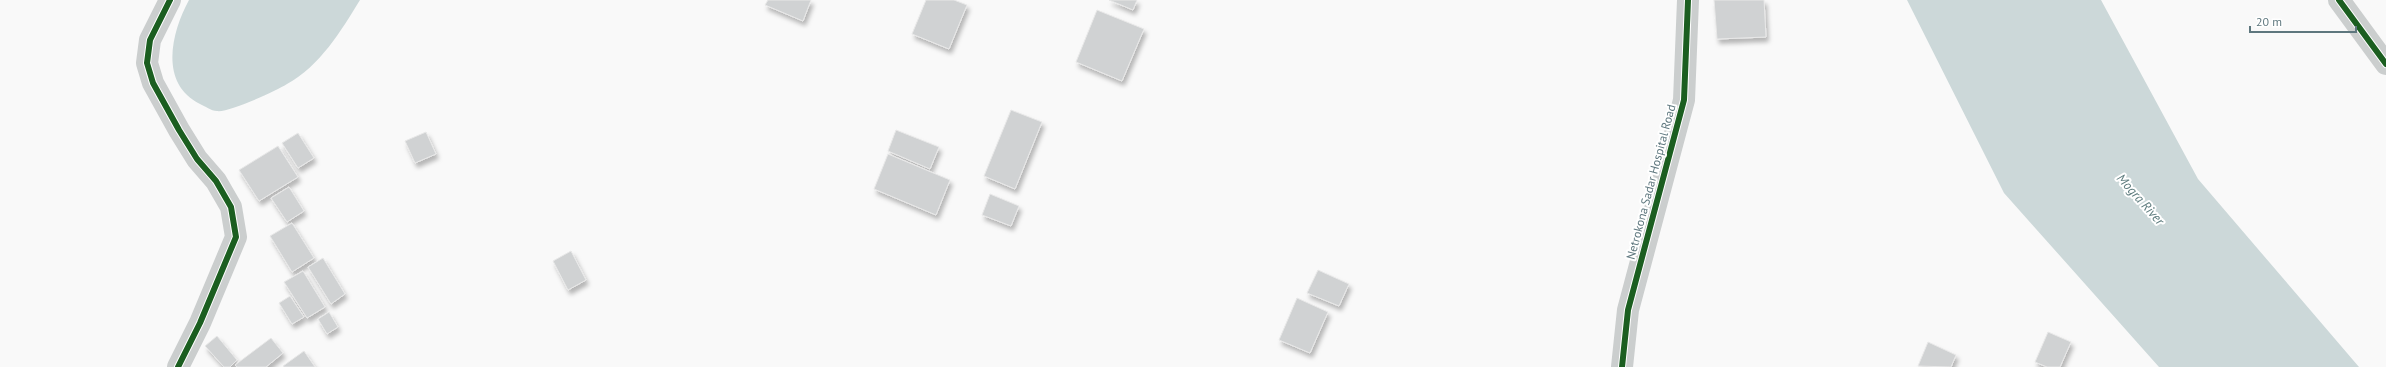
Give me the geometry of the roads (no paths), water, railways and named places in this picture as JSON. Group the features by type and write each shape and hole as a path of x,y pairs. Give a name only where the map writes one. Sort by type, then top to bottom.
{"street":[{"path":"170,0 150,40 147,63 153,83 180,130 197,159 216,181 231,207 236,237 200,323 178,367"},
{"name":"Netrokona Sadar Hospital Road","path":"1622,367 1628,310 1684,100 1688,0"},
{"path":"2339,0 2386,64"}],"water":[{"path":"189,0 360,0 329,47 310,68 281,87 252,101 231,109 215,111 200,104 187,95 178,84 174,71 172,57 177,27"},
{"name":"Mogra River","path":"1907,0 2101,0 2198,179 2359,367 2159,367 2004,193"}]}
